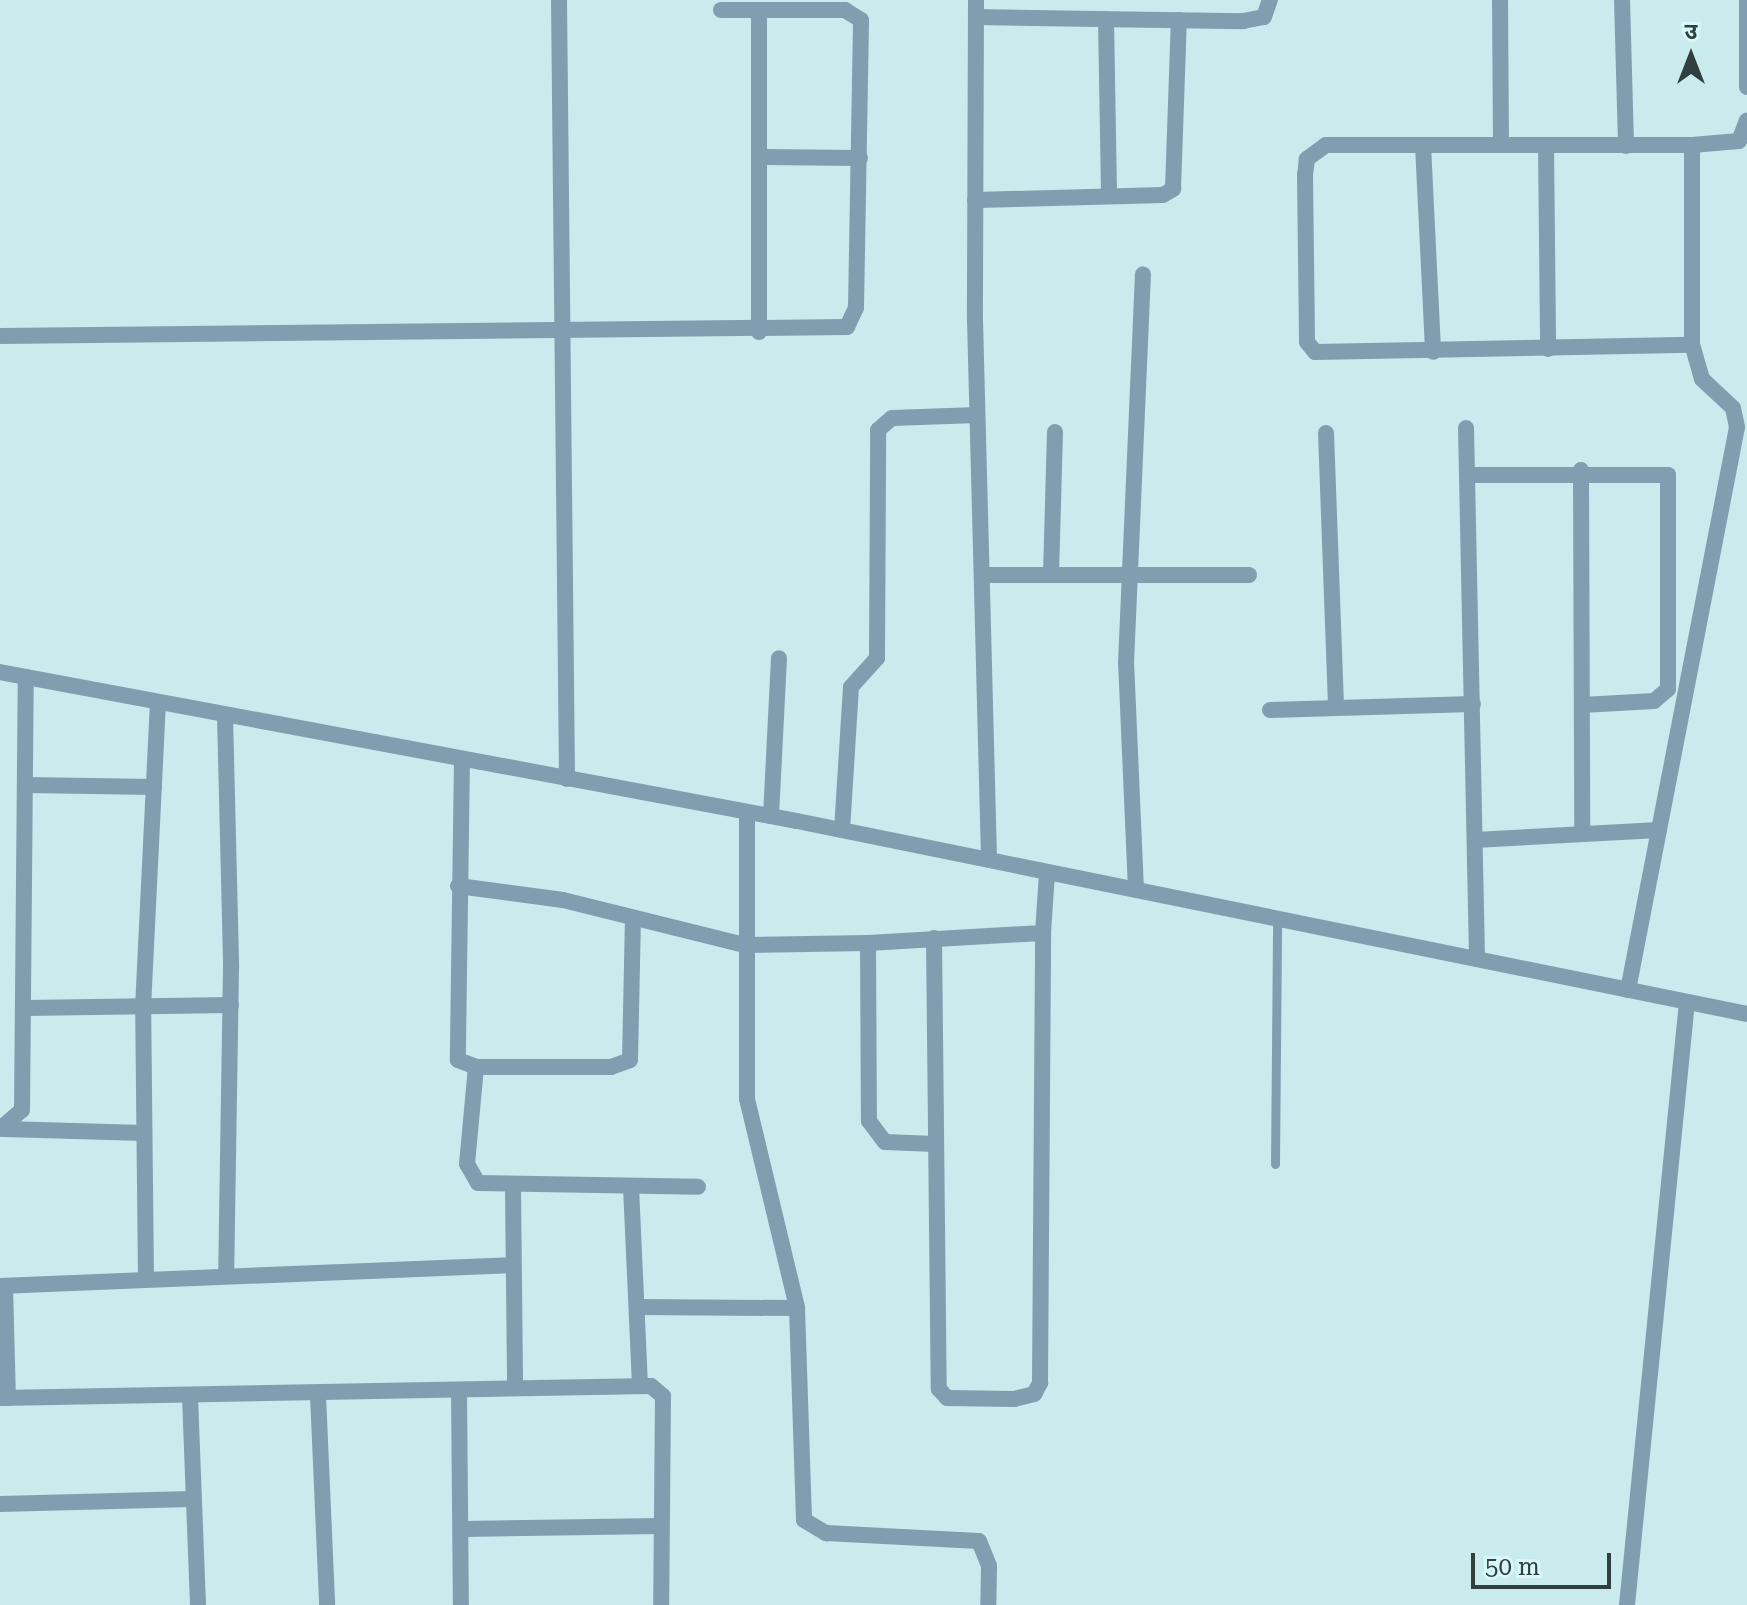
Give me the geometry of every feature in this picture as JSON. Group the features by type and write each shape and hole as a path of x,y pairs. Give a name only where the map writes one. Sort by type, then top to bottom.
{"street":[{"path":"559,0 567,779"},
{"path":"989,860 977,415 976,8 1106,19 1257,20 1270,0"},
{"path":"1500,0 1501,145"},
{"path":"1622,0 1626,146"},
{"path":"1747,0 1747,87"},
{"path":"0,336 561,336 835,330 854,320 861,20 845,10 721,10"},
{"path":"759,10 759,332"},
{"path":"1106,19 1109,196"},
{"path":"975,200 1163,195 1178,179 1179,20"},
{"path":"1692,345 1331,355 1307,342 1307,159 1326,145 1626,146 1739,141 1747,120"},
{"path":"1423,145 1433,352"},
{"path":"1546,145 1548,349"},
{"path":"1628,990 1737,427 1733,408 1702,379 1692,345 1692,145"},
{"path":"760,157 860,158"},
{"path":"1136,890 1129,576 1143,274"},
{"path":"842,830 851,687 877,658 878,430 892,418 977,415"},
{"path":"1466,428 1477,959"},
{"path":"1051,575 1055,432"},
{"path":"1326,433 1336,708"},
{"path":"1581,470 1582,834"},
{"path":"1467,475 1581,470 1668,475 1671,663 1668,689 1654,701 1582,705"},
{"path":"982,575 1249,575"},
{"path":"771,816 779,658"},
{"path":"0,672 771,816 1747,1014"},
{"path":"1,1129 22,1110 26,677"},
{"path":"146,1280 143,1008 158,702"},
{"path":"1270,710 1473,704"},
{"path":"225,715 231,1005 226,1276"},
{"path":"462,759 455,1056 476,1067 611,1067 630,1060 633,918"},
{"path":"25,785 154,787"},
{"path":"747,813 747,1099 797,1308 807,1527 979,1541 989,1566 988,1605"},
{"path":"1475,840 1659,830"},
{"path":"934,938 939,1389 947,1398 1028,1397 1040,1383 1043,933 1047,872"},
{"path":"458,886 538,895 745,945 868,943 1043,933"},
{"path":"868,943 869,1121 885,1142 935,1144"},
{"path":"1627,1605 1687,1002"},
{"path":"25,1008 231,1005"},
{"path":"476,1067 468,1174 478,1183 513,1187 698,1187"},
{"path":"1,1129 144,1133"},
{"path":"513,1187 515,1387"},
{"path":"631,1187 640,1385"},
{"path":"513,1265 3,1286 4,1398 318,1395 640,1385 663,1396 661,1605"},
{"path":"637,1307 797,1308"},
{"path":"459,1390 464,1529 461,1605"},
{"path":"318,1395 327,1605"},
{"path":"190,1397 198,1605"},
{"path":"0,1504 192,1499"},
{"path":"464,1529 661,1526"}],"lane":[{"path":"1275,1164 1277,919"}]}
